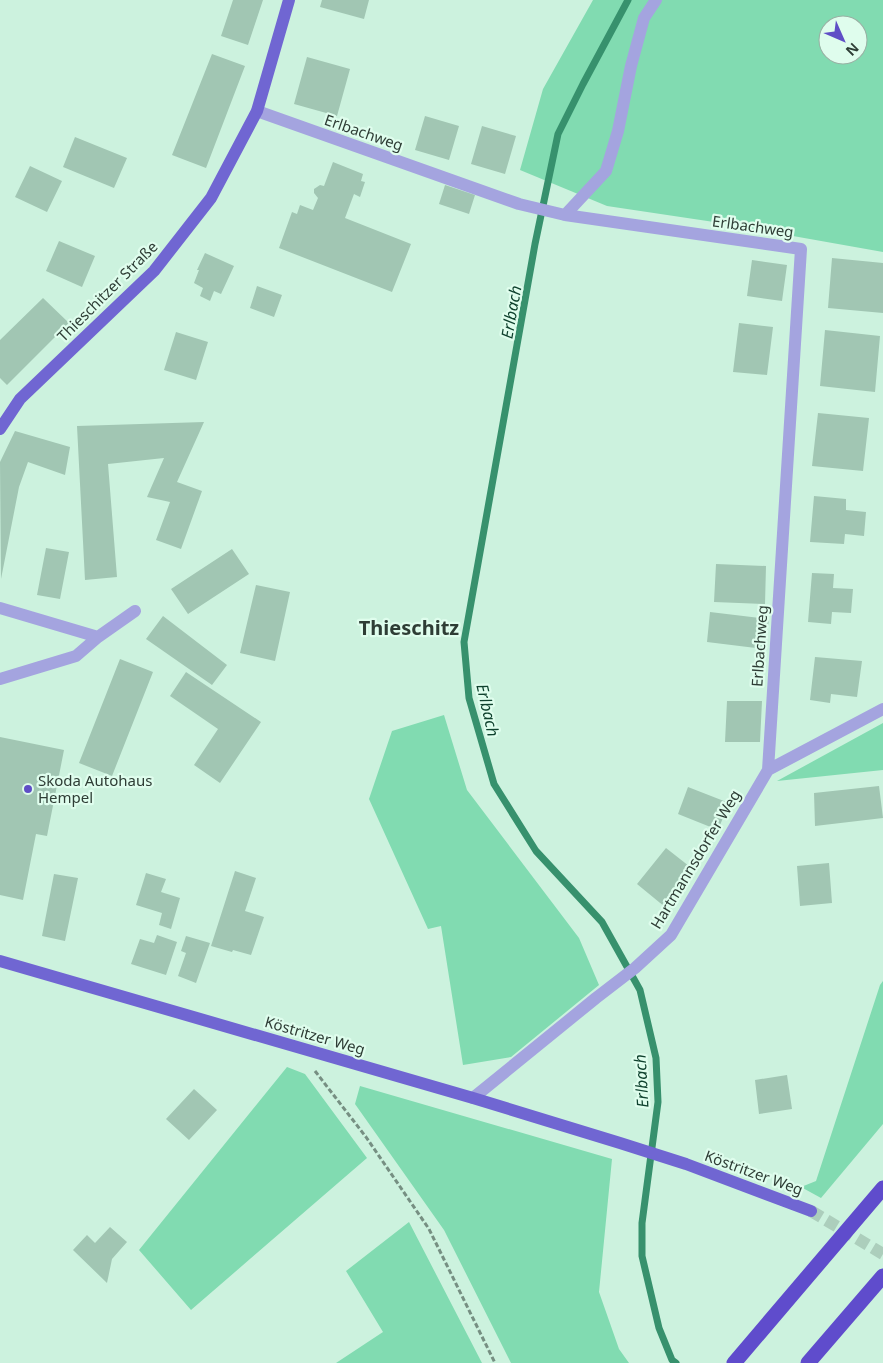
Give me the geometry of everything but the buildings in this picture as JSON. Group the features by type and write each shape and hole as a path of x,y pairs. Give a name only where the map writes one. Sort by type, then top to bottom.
{"highway":[{"path":"734,1363 883,1188"},
{"path":"808,1363 883,1276"}],"main road":[{"name":"Thieschitzer Straße","path":"0,429 20,398 154,271 211,198 257,111 289,0"},
{"name":"Köstritzer Weg","path":"0,961 297,1046 620,1143 686,1164 811,1211"}],"street":[{"path":"565,215 606,171 618,131 631,66 644,18 656,0"},
{"name":"Erlbachweg","path":"257,111 519,204 565,215 801,249 768,770"},
{"path":"0,608 98,637"},
{"path":"0,678 76,656 98,637 135,611"},
{"path":"768,770 883,709"},
{"name":"Hartmannsdorfer Weg","path":"473,1098 635,968 671,935 768,770"}],"path":[{"path":"297,1046 366,1138 429,1230 495,1363"}],"green space":[{"path":"593,0 883,0 883,252 714,222 607,206 520,170 543,89"},
{"path":"444,715 467,790 579,938 599,985 511,1057 463,1065 441,926 428,929 369,799 392,731"},
{"path":"883,723 883,770 777,781"},
{"path":"883,981 883,1124 821,1198 801,1187 816,1181 880,985"},
{"path":"287,1067 305,1074 367,1158 191,1310 139,1250"},
{"path":"360,1086 612,1159 599,1292 619,1349 629,1363 511,1363 444,1230 355,1104"},
{"path":"409,1222 482,1363 336,1363 383,1332 346,1271"}],"waterway":[{"name":"Erlbach","path":"628,0 558,134 535,244 464,642 469,698 494,784 536,851 602,922 640,990 656,1058 658,1102 642,1223 642,1256 659,1328 672,1360 676,1363"}],"tunnel":[{"path":"811,1211 883,1254"}],"place":[{"name":"Skoda Autohaus Hempel","path":"28,789"}],"district":[{"name":"Thieschitz","path":"409,627"}]}
